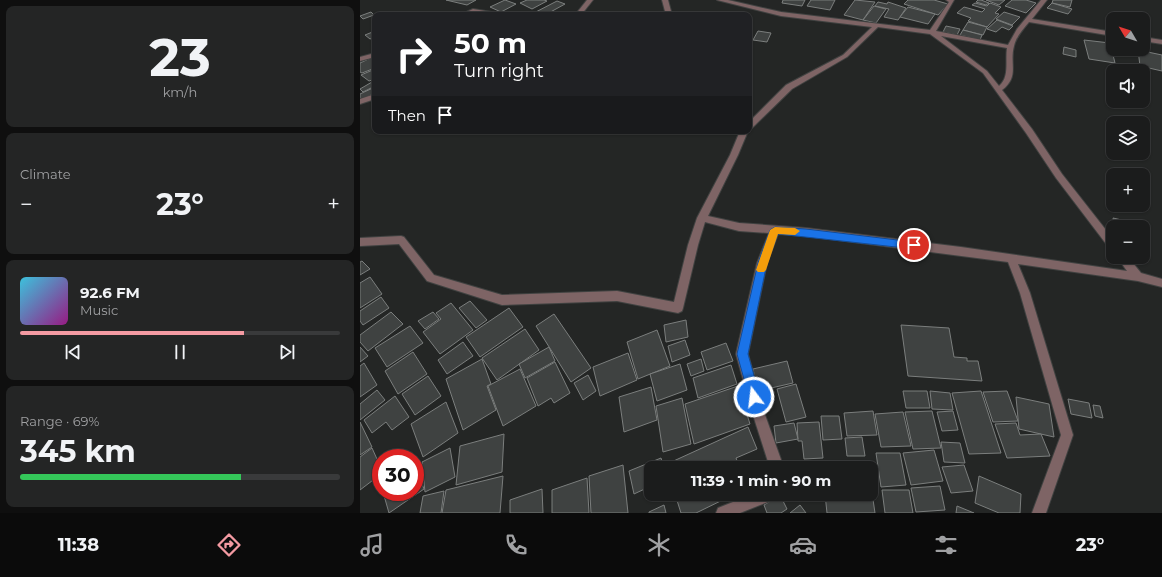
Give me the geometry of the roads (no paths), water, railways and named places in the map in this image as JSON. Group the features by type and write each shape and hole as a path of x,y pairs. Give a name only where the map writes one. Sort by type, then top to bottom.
{"street":[{"path":"580,12 590,0"},
{"path":"666,0 668,12"},
{"path":"720,0 781,14 932,32 1010,47"},
{"path":"932,32 952,0"},
{"path":"998,90 1005,85 1009,79 1010,47 1027,20 1044,0"},
{"path":"469,12 473,10 483,12"},
{"path":"1027,20 1106,33"},
{"path":"752,123 789,87 845,56 876,25"},
{"path":"932,32 985,72 1059,176 1106,237"},
{"path":"1150,40 1162,42"},
{"path":"360,59 372,56"},
{"path":"360,102 372,97"},
{"path":"360,242 401,240 431,278 502,300 617,296 678,308 693,245 702,218 743,134"},
{"path":"702,218 739,228 822,234 1011,258 1138,277 1162,283"},
{"path":"775,230 762,263 742,354 758,412 775,461"},
{"path":"1011,258 1025,293 1067,435 1039,513"},
{"path":"1128,264 1138,277"},
{"path":"723,513 753,501"}]}
